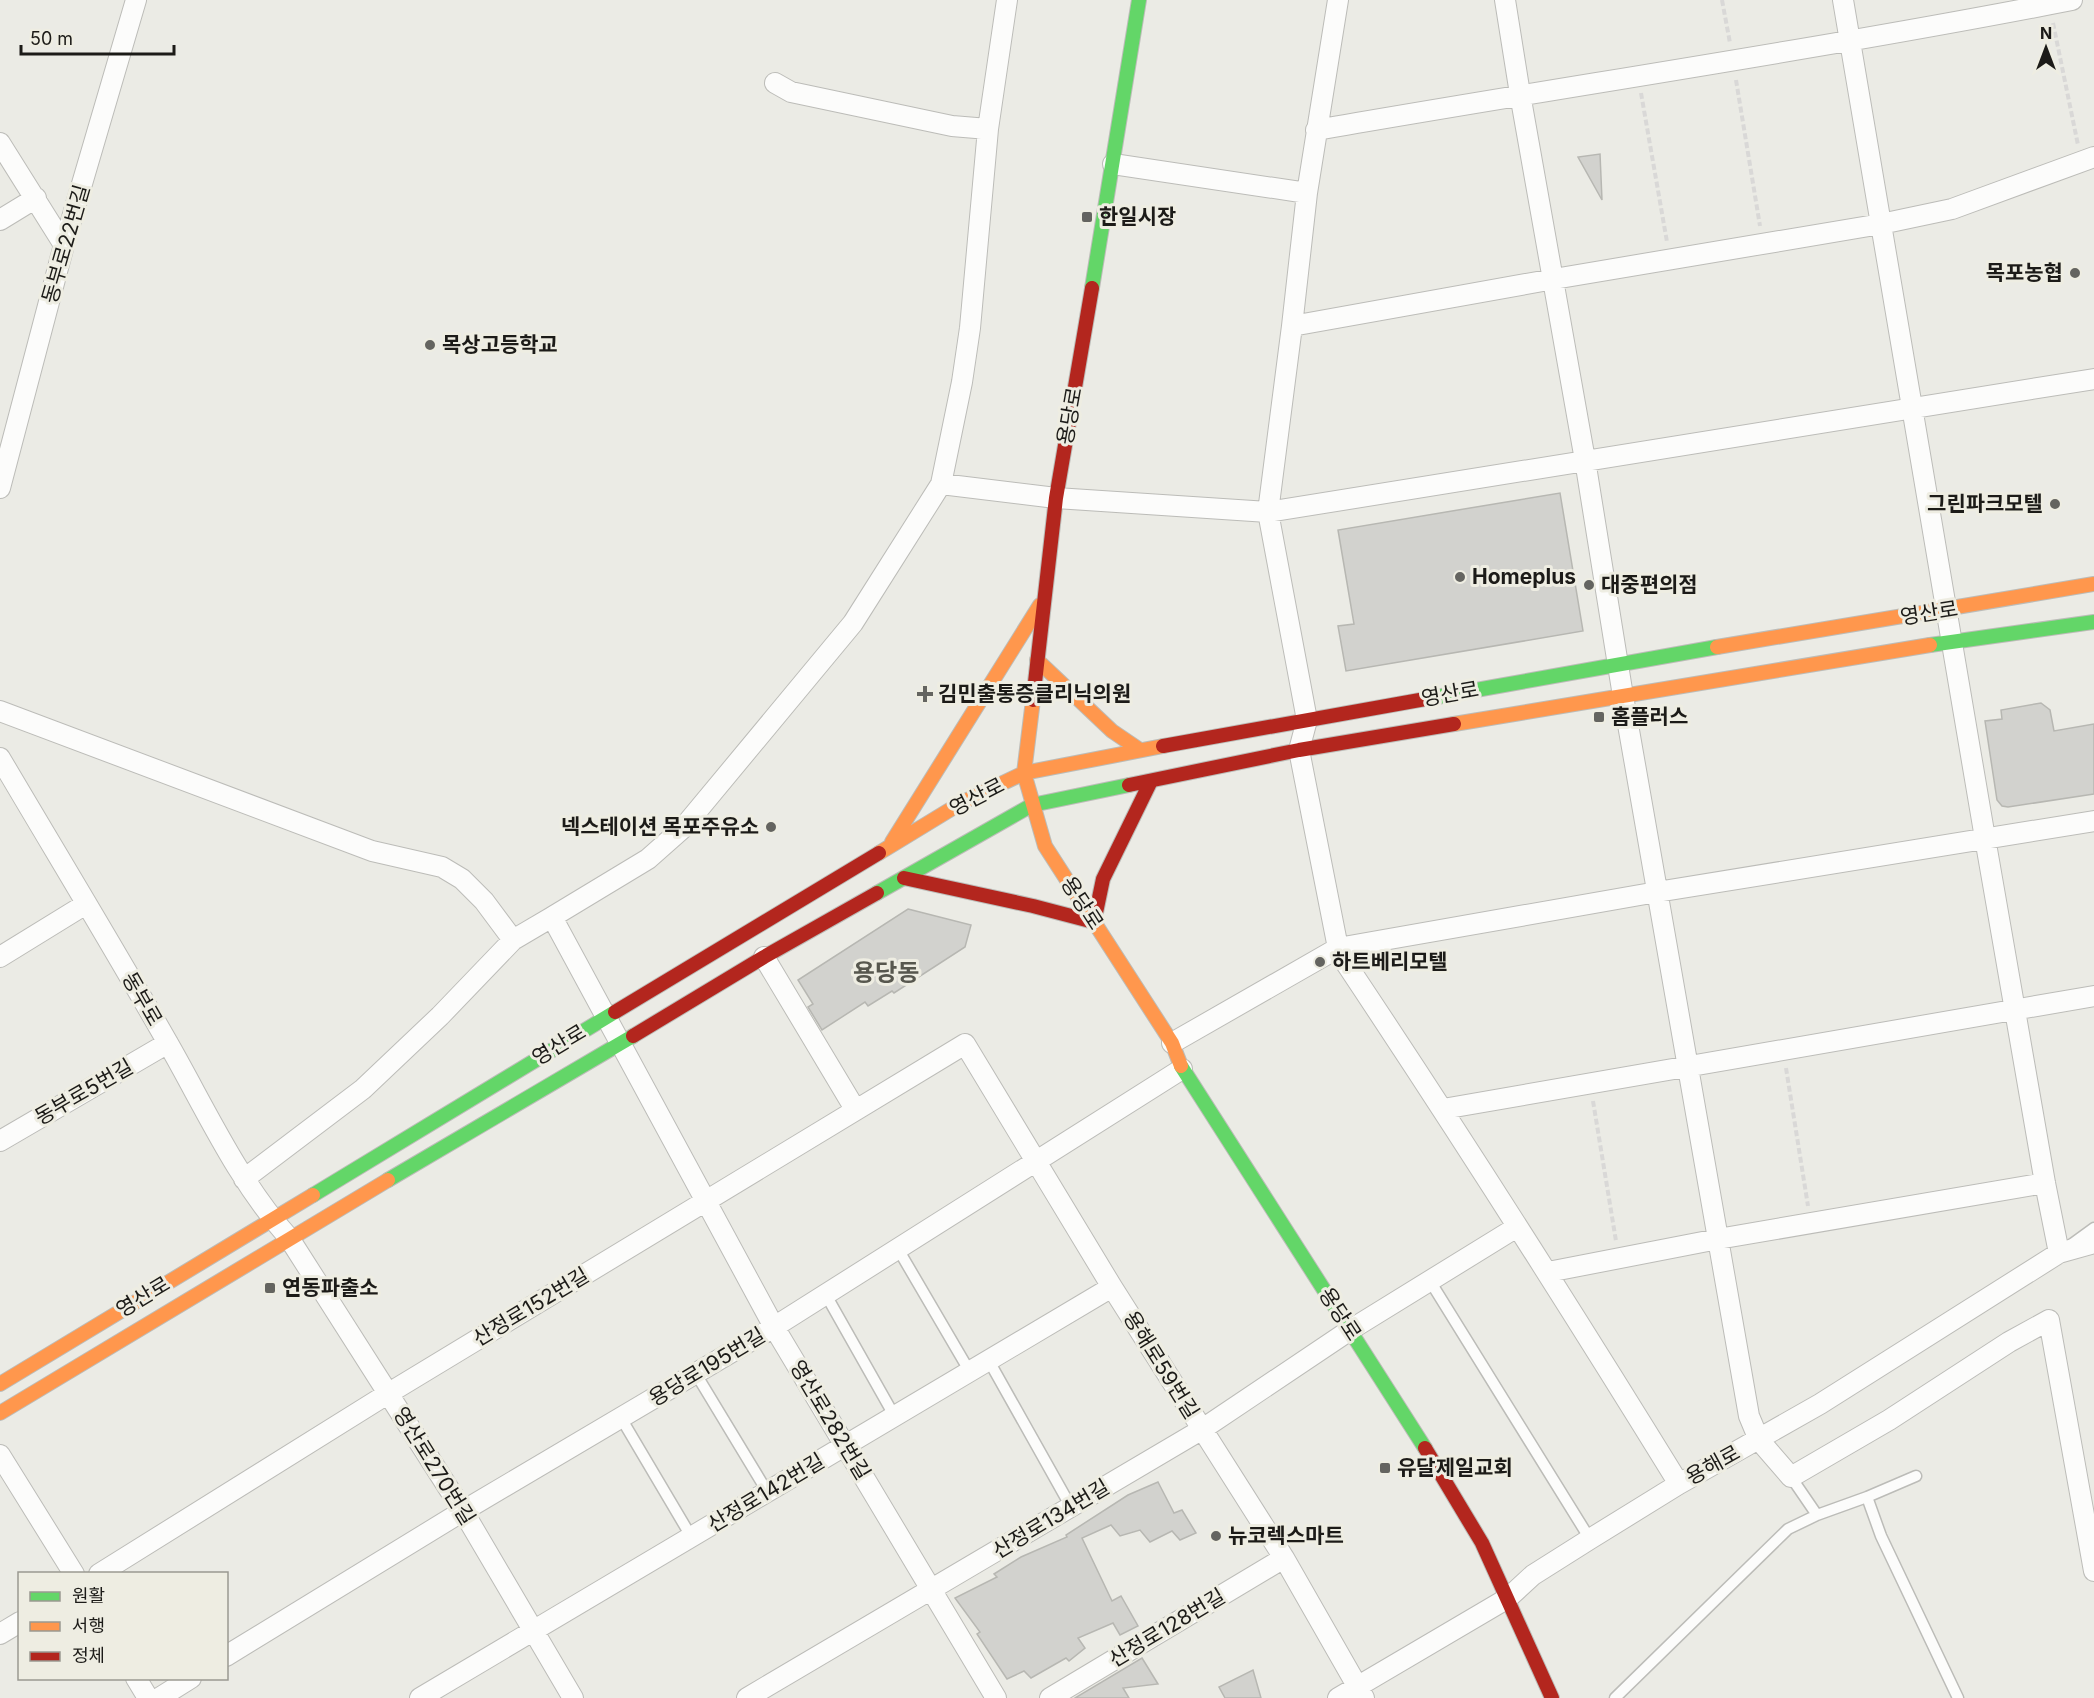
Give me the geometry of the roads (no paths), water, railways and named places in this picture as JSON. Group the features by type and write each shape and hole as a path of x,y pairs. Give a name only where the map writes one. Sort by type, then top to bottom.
{"street":[{"name":"동부로22번길","path":"0,488 64,245 136,0"},
{"path":"244,1179 363,1089 440,1016 513,940 648,859 683,828 853,623 941,484 962,382 970,327 988,129 1007,0"},
{"name":"용당로","path":"1139,0 1056,498 1024,773 1045,846 1172,1043 1182,1070 1449,1485 1482,1543 1552,1698"},
{"path":"1338,0 1307,193 1268,512 1306,720 1299,750 1338,948 1548,1272 1679,1484"},
{"path":"1505,0 1585,460 1617,664 1749,1416 1759,1440 1791,1477 1889,1420 2009,1342 2049,1320 2094,1571"},
{"path":"1843,0 1985,838 2045,1183 2060,1253"},
{"path":"1316,130 1520,94 1733,61 2072,0"},
{"path":"775,83 791,92 952,126 988,129"},
{"path":"0,143 64,245"},
{"path":"1292,326 1554,279 1881,225 1952,209 2088,159"},
{"path":"1113,165 1307,193"},
{"path":"0,220 36,198"},
{"path":"941,484 1056,498 1268,512 2094,380"},
{"name":"영산로","path":"0,1384 961,803 1024,773 1617,664 2094,584"},
{"path":"889,846 1044,599"},
{"name":"영산로","path":"0,1413 289,1238 764,957 1032,805 1299,750 1953,641 2094,622"},
{"path":"1037,660 1112,730 1140,750"},
{"path":"0,711 372,851 442,867 462,879 484,901 513,940"},
{"name":"동부로","path":"1,763 168,1043 244,1179 272,1219 289,1238"},
{"path":"904,878 1033,906 1094,922 1103,879 1150,781"},
{"path":"1172,1043 1338,948 1657,892 2094,821"},
{"path":"0,957 86,904"},
{"name":"영산로282번길","path":"552,917 774,1327 996,1698"},
{"path":"764,957 855,1110"},
{"path":"1443,1110 2094,996"},
{"name":"동부로5번길","path":"0,1141 168,1043"},
{"name":"산정로152번길","path":"102,1572 389,1393 965,1044"},
{"name":"용해로59번길","path":"965,1044 1112,1287 1284,1558 1361,1691"},
{"name":"용당로195번길","path":"228,1655 463,1511 774,1327 1182,1070"},
{"path":"1548,1272 1718,1239 2045,1183"},
{"name":"산정로134번길","path":"747,1698 1201,1430 1350,1330 1517,1227"},
{"name":"영산로270번길","path":"289,1238 463,1511 573,1698"},
{"name":"용해로","path":"1338,1698 1361,1691 1508,1598 1533,1575 1590,1539 1679,1484 1820,1404 2060,1253 2094,1243"},
{"name":"산정로142번길","path":"420,1698 1112,1287"},
{"path":"0,1455 73,1572"},
{"name":"산정로128번길","path":"1050,1698 1284,1558"},
{"path":"0,1634 18,1623"},
{"path":"137,1680 148,1698"},
{"path":"159,1698 188,1680"}],"lane":[{"path":"2060,1253 2094,1228"},
{"path":"898,1249 970,1372"},
{"path":"1430,1281 1590,1539"},
{"path":"826,1294 895,1417"},
{"path":"989,1361 1071,1507"},
{"path":"696,1374 768,1493"},
{"path":"621,1418 692,1538"},
{"path":"1615,1698 1788,1529 1817,1515 1916,1476"},
{"path":"1791,1477 1817,1515"},
{"path":"1867,1497 1881,1536 1958,1698"}],"place":[{"name":"한일시장","path":"1087,217"},
{"name":"목포농협","path":"2075,273"},
{"name":"목상고등학교","path":"430,345"},
{"name":"그린파크모텔","path":"2055,504"},
{"name":"Homeplus","path":"1460,577"},
{"name":"대중편의점","path":"1589,585"},
{"name":"김민출통증클리닉의원","path":"925,694"},
{"name":"홈플러스","path":"1599,717"},
{"name":"넥스테이션 목포주유소","path":"771,827"},
{"name":"하트베리모텔","path":"1320,962"},
{"name":"연동파출소","path":"270,1288"},
{"name":"유달제일교회","path":"1385,1468"},
{"name":"뉴코렉스마트","path":"1216,1536"}],"district":[{"name":"용당동","path":"886,973"}]}
